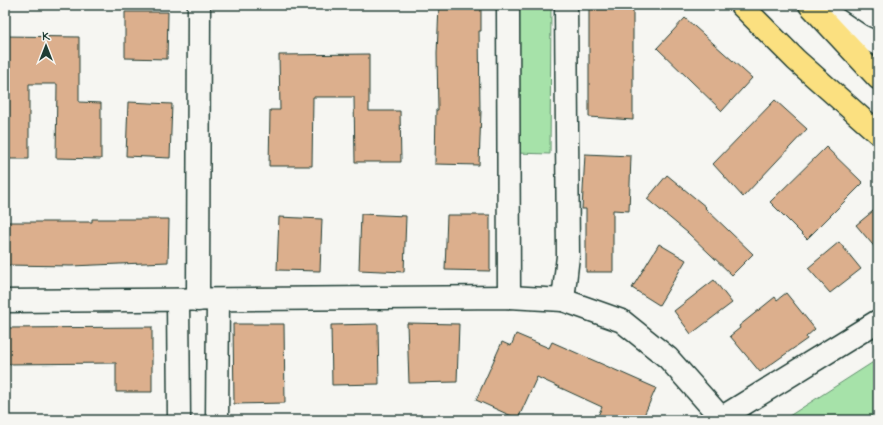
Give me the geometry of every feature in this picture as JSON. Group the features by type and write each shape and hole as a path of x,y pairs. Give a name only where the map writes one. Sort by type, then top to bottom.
{"main road":[{"path":"741,5 796,60 878,133"},
{"path":"810,5 878,78"}],"street":[{"path":"199,5 198,300 216,420"},
{"path":"508,5 509,297"},
{"path":"563,300 568,256 566,5"},
{"path":"816,5 860,36 878,44"},
{"path":"5,301 509,297 563,300 622,321 668,358 721,419 878,321"},
{"path":"179,420 198,300"}],"green space":[{"path":"517,5 551,5 550,154 515,153"},
{"path":"878,359 878,420 783,420"}],"building":[{"path":"439,5 481,5 481,31 479,31 481,111 479,165 435,164 436,110 438,110 437,54"},
{"path":"589,5 633,5 633,120 589,117"},
{"path":"125,12 168,12 167,59 125,58"},
{"path":"685,18 752,78 722,111 657,48"},
{"path":"5,36 79,37 79,102 101,103 101,159 56,158 57,84 29,84 29,159 5,159"},
{"path":"369,54 369,111 400,111 401,162 355,162 354,97 313,97 312,166 269,166 270,110 280,110 279,55"},
{"path":"775,100 807,129 743,197 713,164"},
{"path":"128,102 172,104 170,158 126,156"},
{"path":"826,147 863,183 807,239 770,202"},
{"path":"585,154 631,156 629,211 613,210 613,272 586,272 586,209 582,209"},
{"path":"667,175 706,207 705,208 753,254 732,275 688,233 647,199"},
{"path":"878,207 878,251 856,225"},
{"path":"361,214 406,216 404,272 359,270"},
{"path":"447,215 490,215 490,271 445,270"},
{"path":"279,217 322,219 320,271 277,270"},
{"path":"92,219 169,219 168,262 71,266 5,265 5,222 92,222"},
{"path":"839,242 861,269 830,293 808,268"},
{"path":"659,244 686,260 659,305 632,288"},
{"path":"714,280 732,303 691,334 674,311"},
{"path":"786,293 815,329 806,337 807,339 760,372 730,336 740,328 739,326 775,297 777,300"},
{"path":"407,323 459,324 457,382 409,383"},
{"path":"233,324 284,324 285,403 234,404"},
{"path":"378,324 379,384 332,385 331,325"},
{"path":"152,327 152,392 116,392 116,363 5,364 5,328"},
{"path":"516,334 549,348 552,342 656,388 642,420 596,420 602,407 537,377 518,419 476,400 502,342 511,346"}]}
